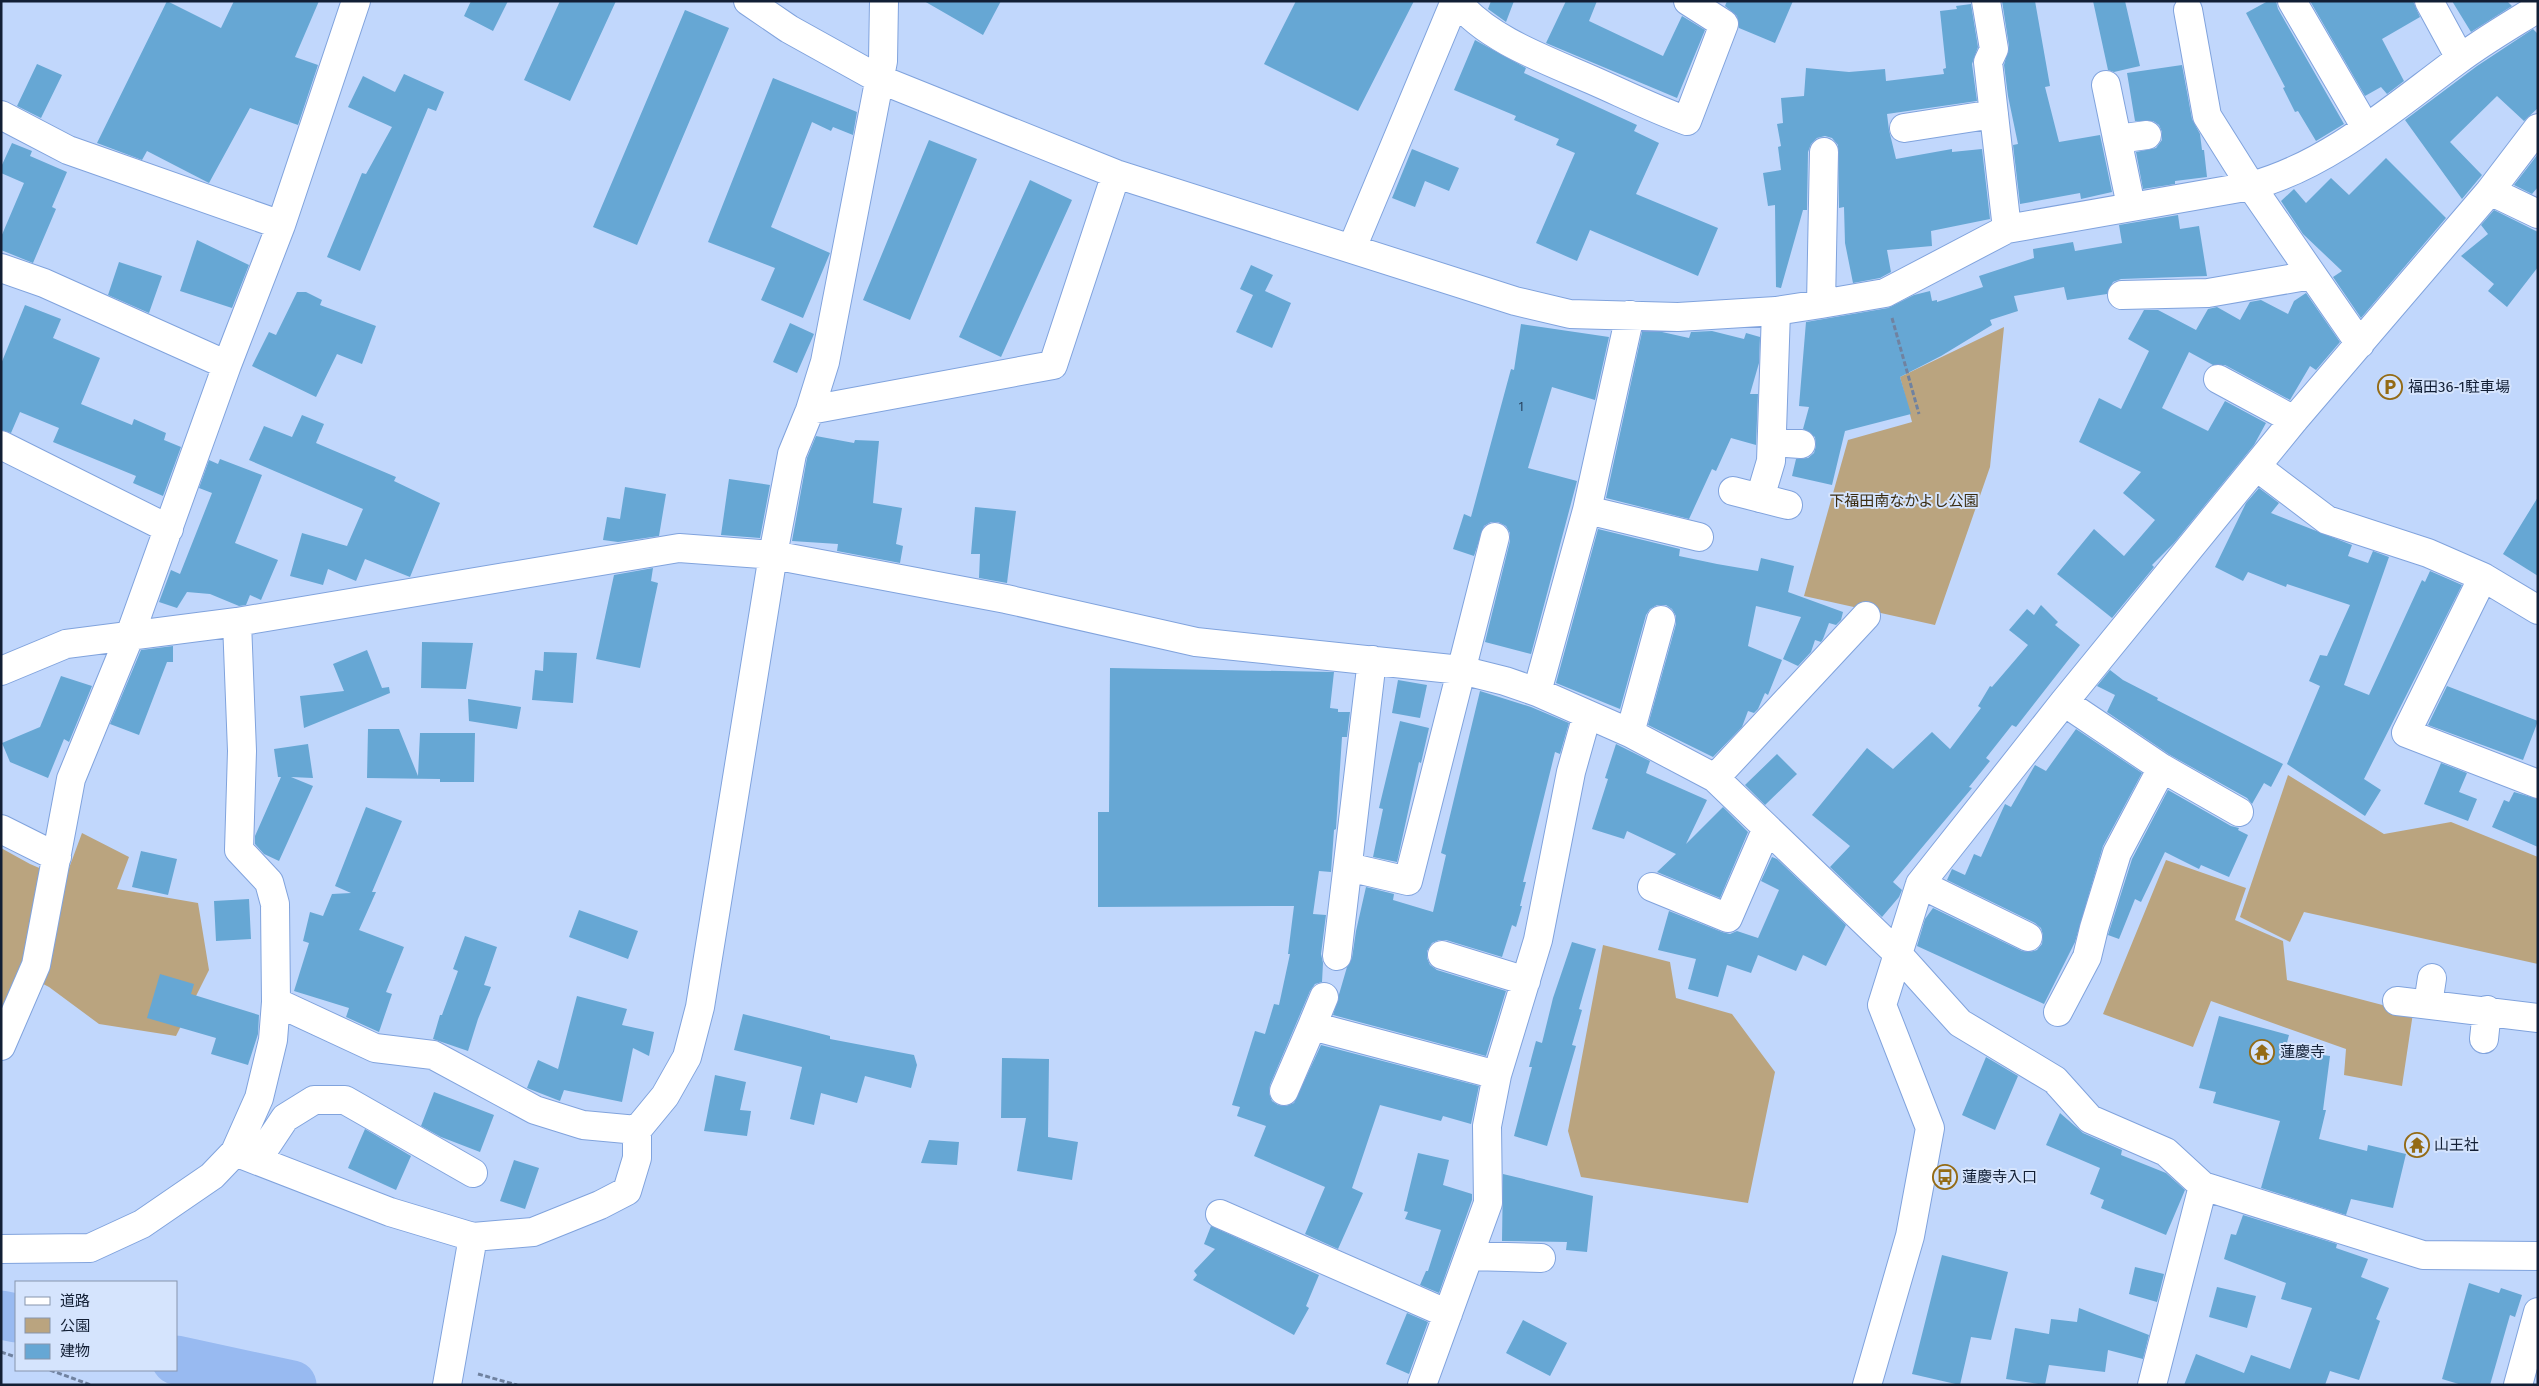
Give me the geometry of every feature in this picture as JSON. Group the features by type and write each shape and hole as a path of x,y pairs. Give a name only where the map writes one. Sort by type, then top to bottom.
{"street":[{"path":"1,1046 36,965 71,779 130,635 227,365 281,225 356,1"},
{"path":"748,1 788,29 879,79 1116,174 1515,301 1570,314 1720,316 1776,311 1885,293 2007,229 2251,186 2280,178 2366,128 2460,58 2538,8"},
{"path":"246,1156 390,1212 473,1237 533,1232 600,1205 627,1191 637,1158 637,1130 665,1096 687,1057 700,1008 773,554 792,454 810,410 826,362 883,62 884,1"},
{"path":"1352,248 1456,1 1467,14 1543,60 1592,80 1641,104 1687,121 1724,24 1688,1"},
{"path":"1986,1 1994,48 1988,62 2007,229"},
{"path":"2292,1 2366,128"},
{"path":"2429,1 2460,58"},
{"path":"2188,10 2207,116 2251,186 2360,344"},
{"path":"2106,85 2131,206"},
{"path":"1904,128 1994,114"},
{"path":"1,115 68,150 281,225"},
{"path":"1867,1385 1910,1236 1930,1128 1882,1005 1897,952 1920,884 2064,702 2294,420 2490,191 2538,128"},
{"path":"2117,139 2147,135"},
{"path":"1821,304 1824,152"},
{"path":"810,410 1053,365 1116,174"},
{"path":"2490,191 2538,214"},
{"path":"1,268 44,283 227,365"},
{"path":"2122,296 2208,293 2312,275"},
{"path":"1760,498 1771,461 1776,311"},
{"path":"1537,692 1587,510 1630,315"},
{"path":"2218,379 2294,420"},
{"path":"1772,442 1801,444"},
{"path":"1,445 169,530"},
{"path":"2257,466 2327,520 2428,553 2483,577 2538,610"},
{"path":"1733,491 1788,505"},
{"path":"1587,510 1699,538"},
{"path":"1348,867 1408,881 1496,537"},
{"path":"1,671 66,644 236,622 679,548 773,554 1006,599 1196,642 1461,670 1504,680 1537,692 1630,733 1715,778 1897,952 1960,1023 2055,1080 2090,1119 2166,1152 2203,1186 2423,1255 2538,1256"},
{"path":"2483,577 2406,733 2538,784"},
{"path":"1715,778 1866,616"},
{"path":"1630,733 1661,620"},
{"path":"236,622 242,751 239,850 269,882 275,904 276,1002 273,1040 246,1156"},
{"path":"1337,956 1372,660"},
{"path":"2064,702 2162,768 2239,812"},
{"path":"1422,1385 1488,1203 1487,1126 1497,1075 1538,940 1571,772 1587,715"},
{"path":"2058,1012 2087,957 2117,853 2162,768"},
{"path":"1652,887 1728,918 1767,828"},
{"path":"1,829 57,857"},
{"path":"1920,884 2028,937"},
{"path":"1442,955 1526,981"},
{"path":"2397,1001 2430,991 2488,1010 2538,1018"},
{"path":"1284,1091 1324,997"},
{"path":"276,1002 375,1048 433,1055 536,1110 583,1125 637,1130"},
{"path":"2484,1039 2488,1010"},
{"path":"1312,1026 1497,1075"},
{"path":"1,1249 90,1248 142,1224 212,1176 246,1156 285,1118 314,1100 345,1100 473,1173"},
{"path":"2152,1385 2203,1186"},
{"path":"1220,1214 1448,1314"},
{"path":"449,1376 473,1237"},
{"path":"1469,1256 1541,1258"},
{"path":"2518,1385 2538,1312"}],"path":[{"path":"1885,293 1920,414"},
{"path":"1,1352 15,1357"},
{"path":"53,1371 91,1385"},
{"path":"449,1376 517,1385"}],"green space":[{"name":"下福田南なかよし公園","path":"2004,327 1990,467 1935,625 1804,596 1848,440 1912,422 1900,377"},
{"path":"2288,775 2384,834 2451,822 2538,857 2538,964 2304,912 2290,942 2240,917"},
{"path":"82,833 129,857 117,889 198,903 209,970 176,1036 99,1024 49,987 22,973 1,1009 1,848 30,864 65,879"},
{"path":"2166,860 2246,888 2235,920 2283,941 2287,980 2413,1013 2402,1086 2344,1075 2346,1049 2211,1001 2193,1047 2103,1014"},
{"path":"1603,945 1670,962 1676,998 1732,1014 1775,1072 1748,1203 1581,1177 1568,1131"}],"building":[{"path":"167,1 221,28 234,1 319,1 295,57 318,65 298,125 250,108 209,183 147,151 142,160 97,143"},
{"path":"471,1 508,1 493,31 464,16"},
{"path":"560,1 616,1 570,101 524,80"},
{"path":"924,1 1001,1 983,35"},
{"path":"1296,1 1414,1 1358,111 1264,64"},
{"path":"1491,1 1514,1 1506,22 1488,9"},
{"path":"1566,1 1597,1 1589,21 1663,56 1682,16 1705,30 1677,98 1546,43"},
{"path":"1727,1 1793,1 1775,43 1739,28 1737,16 1725,6"},
{"path":"2002,1 2035,1 2050,86 2045,87 2059,142 2100,135 2112,192 2081,199 2080,193 2020,204 2013,145 2018,144 2004,65 2009,46"},
{"path":"2093,1 2125,1 2140,66 2114,72 2108,70"},
{"path":"2268,1 2276,1 2278,9 2344,124 2316,141 2298,111 2295,112 2283,88 2285,87 2246,13"},
{"path":"2310,1 2413,1 2420,17 2382,39 2404,81 2387,94 2381,87 2365,96"},
{"path":"2452,1 2507,1 2512,6 2471,32"},
{"path":"1971,4 1978,47 1972,64 1977,101 1887,114 1896,159 1952,149 1952,152 1982,149 1990,219 1931,231 1932,246 1887,250 1891,272 1880,278 1853,283 1845,243 1844,207 1839,208 1838,145 1832,138 1825,136 1817,138 1811,144 1808,152 1807,210 1803,210 1781,288 1776,287 1775,205 1768,206 1763,173 1781,170 1778,147 1781,146 1777,124 1783,123 1781,98 1804,96 1806,68 1849,72 1885,69 1886,81 1944,74 1943,69 1946,68 1940,11 1957,9 1956,6"},
{"path":"685,10 729,28 637,245 593,227"},
{"path":"2533,29 2538,34 2538,108 2524,121 2497,96 2450,142 2482,175 2462,199 2405,120 2477,66"},
{"path":"1475,40 1526,68 1524,73 1637,125 1634,131 1659,143 1636,194 1718,228 1698,276 1590,230 1577,261 1536,243 1575,153 1556,145 1559,139 1514,120 1516,116 1454,90"},
{"path":"37,64 62,75 41,118 17,106"},
{"path":"2182,65 2192,119 2200,134 2202,150 2204,150 2207,177 2175,181 2175,184 2143,189 2136,152 2156,148 2162,140 2162,132 2159,125 2153,121 2135,121 2127,73"},
{"path":"404,74 444,92 436,111 428,108 360,271 327,257 362,173 366,174 392,127 348,107 363,76 395,92"},
{"path":"773,78 857,112 853,135 833,127 831,131 812,122 771,227 830,253 803,318 761,300 775,268 708,242"},
{"path":"929,140 977,159 910,320 863,300"},
{"path":"12,143 32,151 30,156 67,172 52,207 56,209 33,263 1,250 1,237 24,183 1,173 1,167"},
{"path":"1412,149 1459,168 1449,191 1425,181 1415,207 1392,198"},
{"path":"2538,154 2538,187 2532,194 2514,185"},
{"path":"2386,158 2446,218 2361,318 2333,277 2342,271 2303,234 2281,201 2294,189 2306,203 2331,178 2349,195"},
{"path":"1030,180 1072,200 1001,357 959,337"},
{"path":"2494,210 2538,232 2538,267 2507,307 2488,291 2494,284 2461,256 2488,234 2481,225"},
{"path":"2178,215 2180,229 2199,226 2207,276 2121,279 2113,282 2107,294 2067,300 2064,287 2014,296 2018,311 1990,320 1992,325 1941,356 1900,377 1911,414 1845,431 1832,485 1792,476 1796,459 1808,458 1814,453 1816,446 1815,437 1803,429 1809,407 1799,406 1806,322 1888,308 1914,295 1930,291 1932,301 1937,300 1937,302 1983,287 1979,276 2034,258 2033,249 2073,242 2075,251 2122,243 2119,225"},
{"path":"197,240 249,265 232,308 180,291"},
{"path":"119,262 162,276 149,313 108,295"},
{"path":"1251,265 1273,275 1265,291 1291,303 1272,348 1236,332 1253,295 1240,289"},
{"path":"297,292 306,292 322,300 320,305 376,326 362,364 337,354 316,397 252,366 269,332 276,335"},
{"path":"2306,293 2340,342 2316,370 2310,366 2290,400 2225,365 2213,365 2189,352 2162,408 2208,431 2225,401 2266,423 2254,445 2174,543 2152,565 2154,567 2112,618 2057,574 2094,529 2124,556 2155,520 2123,493 2141,472 2079,442 2099,398 2121,409 2149,351 2128,339 2144,310 2158,310 2196,330 2208,309 2217,307 2240,320 2250,302 2261,300 2288,314 2294,301"},
{"path":"25,305 61,319 53,338 100,358 81,404 132,425 134,419 166,433 164,440 181,447 163,496 133,483 136,476 53,442 59,428 20,412 11,433 1,430 1,364"},
{"path":"790,323 814,334 797,373 773,362"},
{"path":"1521,324 1609,337 1595,400 1552,387 1528,468 1577,481 1531,654 1485,642 1510,541 1510,533 1506,526 1498,522 1491,522 1484,526 1474,556 1453,549 1464,514 1471,517 1511,369 1514,370"},
{"path":"1712,331 1744,339 1746,333 1760,337 1759,363 1750,394 1758,394 1756,445 1731,438 1716,471 1712,469 1689,519 1606,498 1642,332 1662,332 1689,338 1691,332"},
{"path":"302,415 324,424 316,443 396,477 394,481 440,503 410,577 365,559 356,581 328,569 323,585 290,576 302,533 347,546 363,509 249,460 264,426 292,437"},
{"path":"816,436 854,443 855,440 879,441 873,503 902,508 896,544 903,546 900,563 837,551 838,544 792,541 807,458"},
{"path":"220,459 262,475 235,543 278,560 261,600 250,595 246,605 239,606 210,594 187,592 177,608 159,602 171,570 180,574 212,493 199,488 209,460 218,464"},
{"path":"729,479 770,485 760,538 721,535"},
{"path":"625,487 666,494 659,536 618,542 603,540 607,517 620,519"},
{"path":"2259,488 2279,503 2271,513 2352,545 2348,556 2368,563 2373,551 2389,557 2344,685 2369,695 2422,580 2425,582 2430,571 2462,585 2364,779 2381,790 2365,816 2287,764 2320,686 2309,681 2320,655 2327,656 2350,605 2287,584 2286,587 2248,572 2243,581 2215,567 2246,503"},
{"path":"2538,497 2538,576 2503,554"},
{"path":"975,507 1016,511 1007,583 979,578 980,554 971,554"},
{"path":"1598,529 1680,549 1679,556 1717,564 1758,571 1761,558 1794,566 1788,592 1843,612 1841,620 1836,625 1829,623 1821,642 1815,640 1811,652 1798,666 1783,659 1801,617 1756,606 1748,646 1782,660 1768,695 1765,693 1758,709 1754,713 1748,711 1742,727 1713,757 1648,725 1676,624 1676,616 1672,609 1666,605 1657,605 1650,609 1646,615 1620,709 1556,683"},
{"path":"653,568 651,581 658,583 640,668 596,659 614,575"},
{"path":"2041,605 2058,622 2055,625 2080,645 2016,727 2012,725 1986,758 1990,761 1969,787 1972,788 1893,882 1902,890 1899,897 1882,917 1830,867 1850,846 1812,815 1867,748 1893,769 1932,732 1950,749 1981,708 1978,706 1990,686 1992,687 2028,645 2009,630 2027,609 2034,615"},
{"path":"422,642 473,643 466,689 421,688"},
{"path":"173,646 173,662 167,662 139,735 110,724 141,650"},
{"path":"367,650 382,688 389,687 390,693 304,728 300,696 344,691 333,664"},
{"path":"544,652 577,653 573,703 532,700 535,670 543,671"},
{"path":"1110,668 1334,672 1330,708 1338,709 1338,712 1350,712 1347,737 1342,737 1331,872 1319,871 1313,914 1326,915 1321,954 1323,963 1322,982 1315,984 1310,991 1270,1085 1269,1093 1272,1101 1278,1105 1286,1106 1294,1103 1321,1045 1479,1086 1471,1124 1443,1116 1441,1121 1380,1105 1352,1188 1363,1193 1338,1249 1305,1234 1325,1187 1254,1156 1266,1126 1237,1116 1240,1107 1232,1105 1255,1031 1265,1034 1274,1004 1279,1005 1290,954 1288,954 1294,906 1098,907 1098,812 1109,812"},
{"path":"2110,670 2123,680 2158,698 2157,700 2283,764 2271,787 2264,783 2252,804 2247,798 2170,755 2107,712 2115,695 2097,686"},
{"path":"61,676 92,686 69,742 64,739 48,778 10,762 2,743 40,727"},
{"path":"1398,680 1427,685 1420,718 1392,713"},
{"path":"2447,686 2538,721 2523,760 2428,725"},
{"path":"1480,691 1531,707 1569,723 1560,754 1555,752 1523,882 1526,882 1520,906 1522,906 1516,927 1512,925 1502,957 1446,940 1432,943 1427,951 1430,965 1437,970 1506,991 1486,1056 1333,1015 1347,967 1352,958 1366,887 1394,894 1393,900 1433,912 1446,855 1441,853"},
{"path":"468,699 521,707 517,729 469,721"},
{"path":"1400,721 1429,728 1421,763 1419,762 1397,862 1373,857 1383,809 1379,808"},
{"path":"368,729 399,729 418,776 420,733 475,733 474,782 440,782 440,779 367,778"},
{"path":"2076,729 2142,773 2103,846 2075,942 2044,1004 1917,946 1925,919 1933,908 2022,951 2030,952 2037,950 2042,944 2043,935 2041,928 2035,923 1947,880 1952,869 1965,875 1974,854 1981,857 2005,804 2011,807 2035,765 2046,771"},
{"path":"308,744 313,778 291,777 313,786 279,861 264,854 255,844 255,836 281,777 278,777 274,749"},
{"path":"1616,744 1650,761 1646,773 1707,800 1686,844 1723,807 1748,832 1720,898 1657,872 1676,854 1627,831 1624,839 1592,829 1608,779 1605,778"},
{"path":"1777,754 1797,774 1765,805 1745,785"},
{"path":"2441,763 2467,773 2459,792 2477,799 2468,821 2424,804"},
{"path":"2168,790 2231,826 2239,828 2238,830 2248,835 2229,877 2201,865 2199,869 2165,852 2141,902 2135,899 2119,939 2108,935 2132,859"},
{"path":"2514,792 2538,799 2538,847 2492,827 2504,800 2509,802"},
{"path":"366,807 402,821 372,892 376,892 359,930 404,947 386,992 392,994 379,1032 346,1017 349,1008 294,991 309,943 303,941 310,912 323,916 332,894 351,893 335,886"},
{"path":"141,851 177,859 168,895 132,887"},
{"path":"1772,857 1777,859 1846,925 1826,966 1803,955 1796,971 1758,955 1751,973 1727,965 1718,997 1688,989 1696,959 1658,950 1669,911 1722,932 1730,934 1737,931 1758,938 1779,890 1761,881"},
{"path":"249,899 251,939 216,941 214,901"},
{"path":"579,910 638,931 628,959 569,937"},
{"path":"465,936 497,947 484,985 491,987 468,1051 433,1039 440,1015 442,1015 458,971 453,969"},
{"path":"1572,942 1596,949 1579,1009 1582,1010 1572,1045 1576,1046 1547,1146 1514,1136 1532,1067 1529,1067 1536,1041 1542,1043 1553,998"},
{"path":"160,974 194,984 191,994 259,1015 258,1034 248,1065 211,1054 216,1038 147,1018"},
{"path":"577,996 627,1009 622,1025 654,1032 649,1056 633,1048 622,1102 564,1090 560,1101 527,1088 538,1060 558,1069"},
{"path":"743,1014 830,1036 830,1039 914,1055 917,1065 911,1088 865,1076 857,1103 821,1093 814,1125 790,1119 802,1067 734,1050"},
{"path":"2219,1016 2289,1035 2285,1050 2330,1056 2323,1110 2326,1110 2319,1139 2367,1151 2368,1145 2406,1154 2393,1208 2351,1199 2346,1215 2261,1188 2280,1121 2213,1103 2216,1092 2199,1088"},
{"path":"1986,1057 2018,1076 1995,1130 1962,1115"},
{"path":"1002,1058 1049,1059 1048,1137 1078,1142 1072,1180 1017,1171 1026,1118 1001,1118"},
{"path":"715,1075 746,1082 740,1110 751,1111 747,1136 704,1131"},
{"path":"434,1092 494,1115 480,1152 441,1137 421,1126"},
{"path":"2060,1113 2083,1133 2122,1150 2121,1155 2166,1173 2185,1190 2166,1235 2101,1208 2104,1200 2090,1194 2100,1168 2046,1145"},
{"path":"365,1129 411,1156 396,1190 348,1168"},
{"path":"929,1140 959,1142 957,1165 921,1163"},
{"path":"1418,1153 1449,1160 1443,1185 1472,1194 1472,1200 1439,1293 1420,1285 1426,1271 1428,1271 1441,1230 1405,1219 1408,1212 1404,1211"},
{"path":"514,1160 539,1168 525,1209 500,1201"},
{"path":"1503,1174 1593,1196 1587,1252 1566,1250 1567,1242 1502,1241"},
{"path":"2243,1215 2337,1244 2336,1248 2368,1259 2361,1277 2389,1288 2376,1319 2380,1321 2359,1380 2330,1371 2325,1385 2184,1385 2196,1354 2244,1373 2251,1355 2290,1369 2312,1308 2281,1299 2286,1283 2224,1259 2231,1234 2236,1235"},
{"path":"1211,1226 1319,1275 1306,1306 1309,1308 1294,1335 1193,1280 1197,1275 1194,1271 1215,1249 1204,1244"},
{"path":"1942,1255 2008,1272 1991,1340 1971,1337 1960,1385 1912,1374"},
{"path":"2135,1267 2164,1274 2157,1302 2129,1294"},
{"path":"2469,1283 2499,1293 2501,1288 2522,1295 2515,1317 2510,1315 2490,1385 2462,1385 2442,1379"},
{"path":"2217,1287 2256,1296 2247,1328 2209,1317"},
{"path":"2079,1308 2149,1335 2143,1359 2108,1350 2105,1372 2049,1365 2045,1385 2006,1379 2015,1328 2049,1334 2051,1319 2077,1322"},
{"path":"1407,1313 1428,1322 1409,1374 1386,1364"},
{"path":"1523,1320 1567,1343 1550,1376 1506,1353"}],"waterway":[{"path":"1,1315 15,1318"},
{"path":"178,1360 292,1385"}],"place":[{"name":"福田36-1駐車場","path":"2390,387"},
{"name":"蓮慶寺","path":"2262,1052"},
{"name":"山王社","path":"2417,1145"},
{"name":"蓮慶寺入口","path":"1945,1177"}]}
